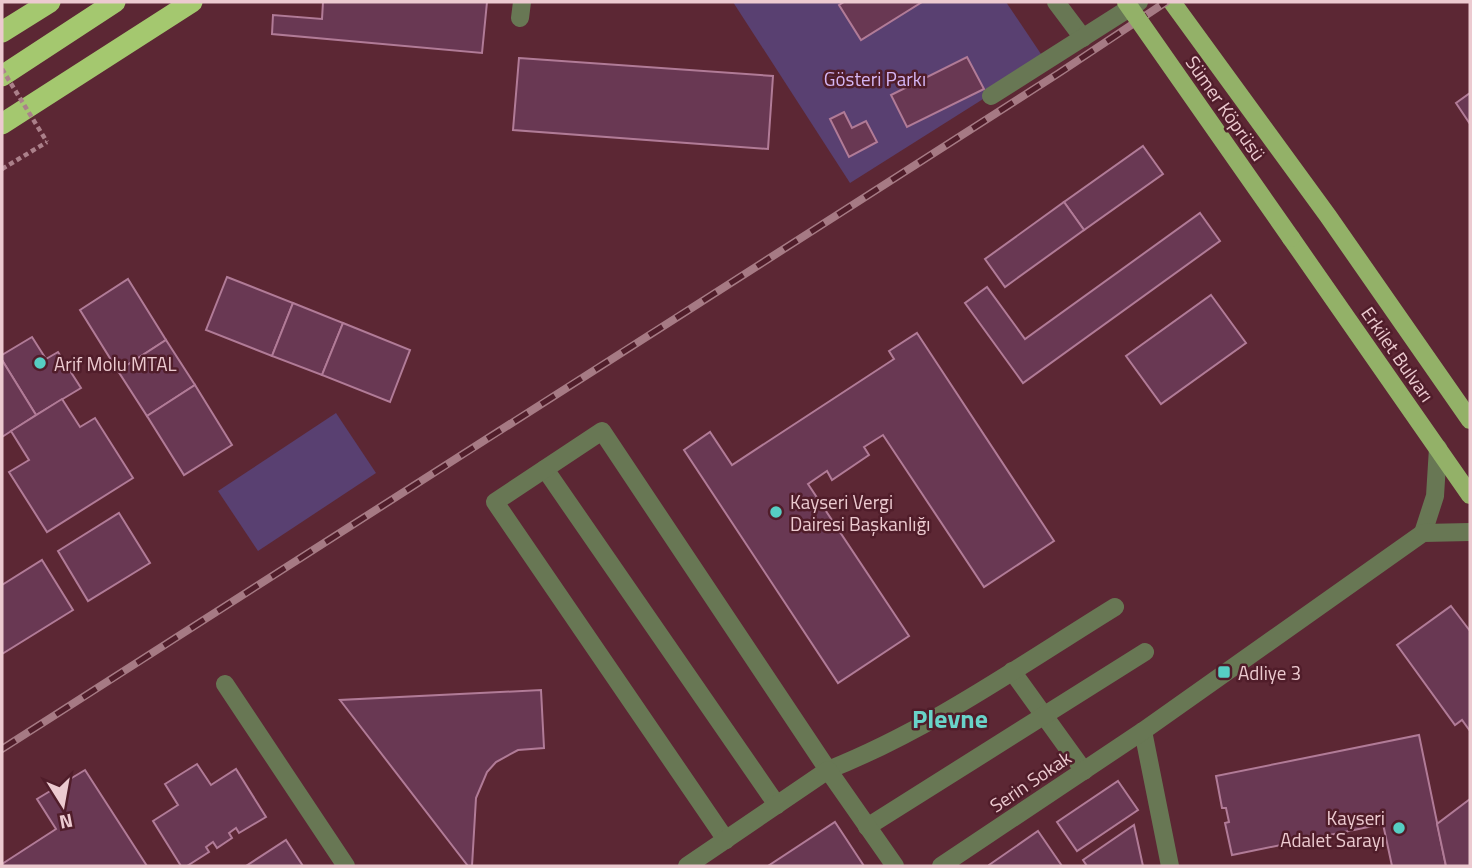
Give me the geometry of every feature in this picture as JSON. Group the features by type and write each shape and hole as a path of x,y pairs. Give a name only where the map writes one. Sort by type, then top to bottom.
{"highway":[{"path":"2,32 50,2"},
{"path":"2,76 115,2"},
{"path":"2,124 192,2"}],"main road":[{"name":"Sümer Köprüsü","path":"1126,2 1291,238"},
{"name":"Sümer Köprüsü","path":"1172,2 1328,216"},
{"name":"Erkilet Bulvarı","path":"1328,216 1470,420"},
{"name":"Erkilet Bulvarı","path":"1291,238 1470,495"}],"street":[{"path":"1056,2 1083,38"},
{"path":"991,96 1139,2"},
{"path":"726,840 495,502 602,431 895,866"},
{"path":"1438,448 1435,496 1423,533 1470,532"},
{"path":"545,469 777,805"},
{"name":"Serin Sokak","path":"941,866 967,859 1084,771 1423,533"},
{"path":"687,866 828,770 930,723 1115,607"},
{"path":"867,827 1145,652"},
{"path":"1012,671 1084,771"},
{"path":"225,684 345,866"},
{"path":"1143,731 1170,866"}],"path":[{"path":"2,69 47,142 2,169"}],"green space":[{"name":"Gösteri Parkı","path":"733,2 1006,2 1045,60 850,183"},
{"path":"336,413 376,473 258,551 218,491"}],"building":[{"path":"323,2 487,2 482,53 272,34 273,15 322,19"},
{"path":"844,2 922,2 861,40 839,5"},
{"path":"967,57 984,89 907,127 891,95"},
{"path":"519,58 773,76 768,149 513,130"},
{"path":"1470,93 1470,124 1456,103"},
{"path":"844,112 852,128 866,121 877,142 849,157 830,119"},
{"path":"1143,146 1163,174 1084,230 1064,202"},
{"path":"1064,202 1084,230 1005,287 985,259"},
{"path":"1200,213 1220,241 1023,383 965,303 987,287 1025,339"},
{"path":"227,277 293,303 272,356 206,330"},
{"path":"128,279 166,340 118,371 80,310"},
{"path":"1211,295 1246,343 1161,404 1126,356"},
{"path":"293,303 343,323 322,375 272,356"},
{"path":"343,323 410,350 390,402 322,375"},
{"name":"Kayseri Vergi Dairesi Başkanlığı","path":"917,333 1054,541 984,587 883,435 864,447 869,455 832,480 827,471 808,484 909,636 838,683 684,450 710,432 732,465 894,359 889,351"},
{"path":"32,337 46,359 58,352 81,388 36,415 2,360 2,355"},
{"path":"166,340 195,385 147,416 118,371"},
{"path":"2,360 36,415 2,437"},
{"path":"195,385 232,445 184,475 147,416"},
{"path":"62,399 80,427 95,418 133,478 47,532 9,472 29,460 11,431"},
{"path":"119,513 150,563 88,601 58,551"},
{"path":"42,560 73,610 2,654 2,585"},
{"path":"1451,606 1470,631 1470,731 1462,720 1455,725 1397,645"},
{"path":"541,690 544,748 518,750 496,762 487,772 476,798 472,866 468,866 340,700"},
{"path":"1419,735 1446,866 1392,866 1383,824 1232,855 1225,823 1229,822 1226,808 1222,808 1216,776"},
{"path":"197,764 211,785 236,769 266,817 239,833 236,828 229,833 232,838 217,848 213,842 206,847 209,852 187,866 181,866 153,821 178,805 165,784"},
{"path":"85,770 147,866 2,866 56,829 37,799"},
{"path":"1118,781 1138,810 1077,851 1057,822"},
{"path":"1470,799 1470,866 1446,866 1437,824"},
{"path":"835,822 864,866 768,866"},
{"path":"1134,825 1143,866 1087,866 1083,860"},
{"path":"1038,831 1062,866 989,866 989,865"},
{"path":"286,840 303,866 246,866"}],"railway":[{"path":"2,749 1166,2"}],"place":[{"name":"Arif Molu MTAL","path":"40,363"},
{"name":"Kayseri Vergi Dairesi Başkanlığı","path":"776,512"},
{"name":"Adliye 3","path":"1224,672"},
{"name":"Kayseri Adalet Sarayı","path":"1399,828"}],"district":[{"name":"Plevne","path":"950,718"}]}
